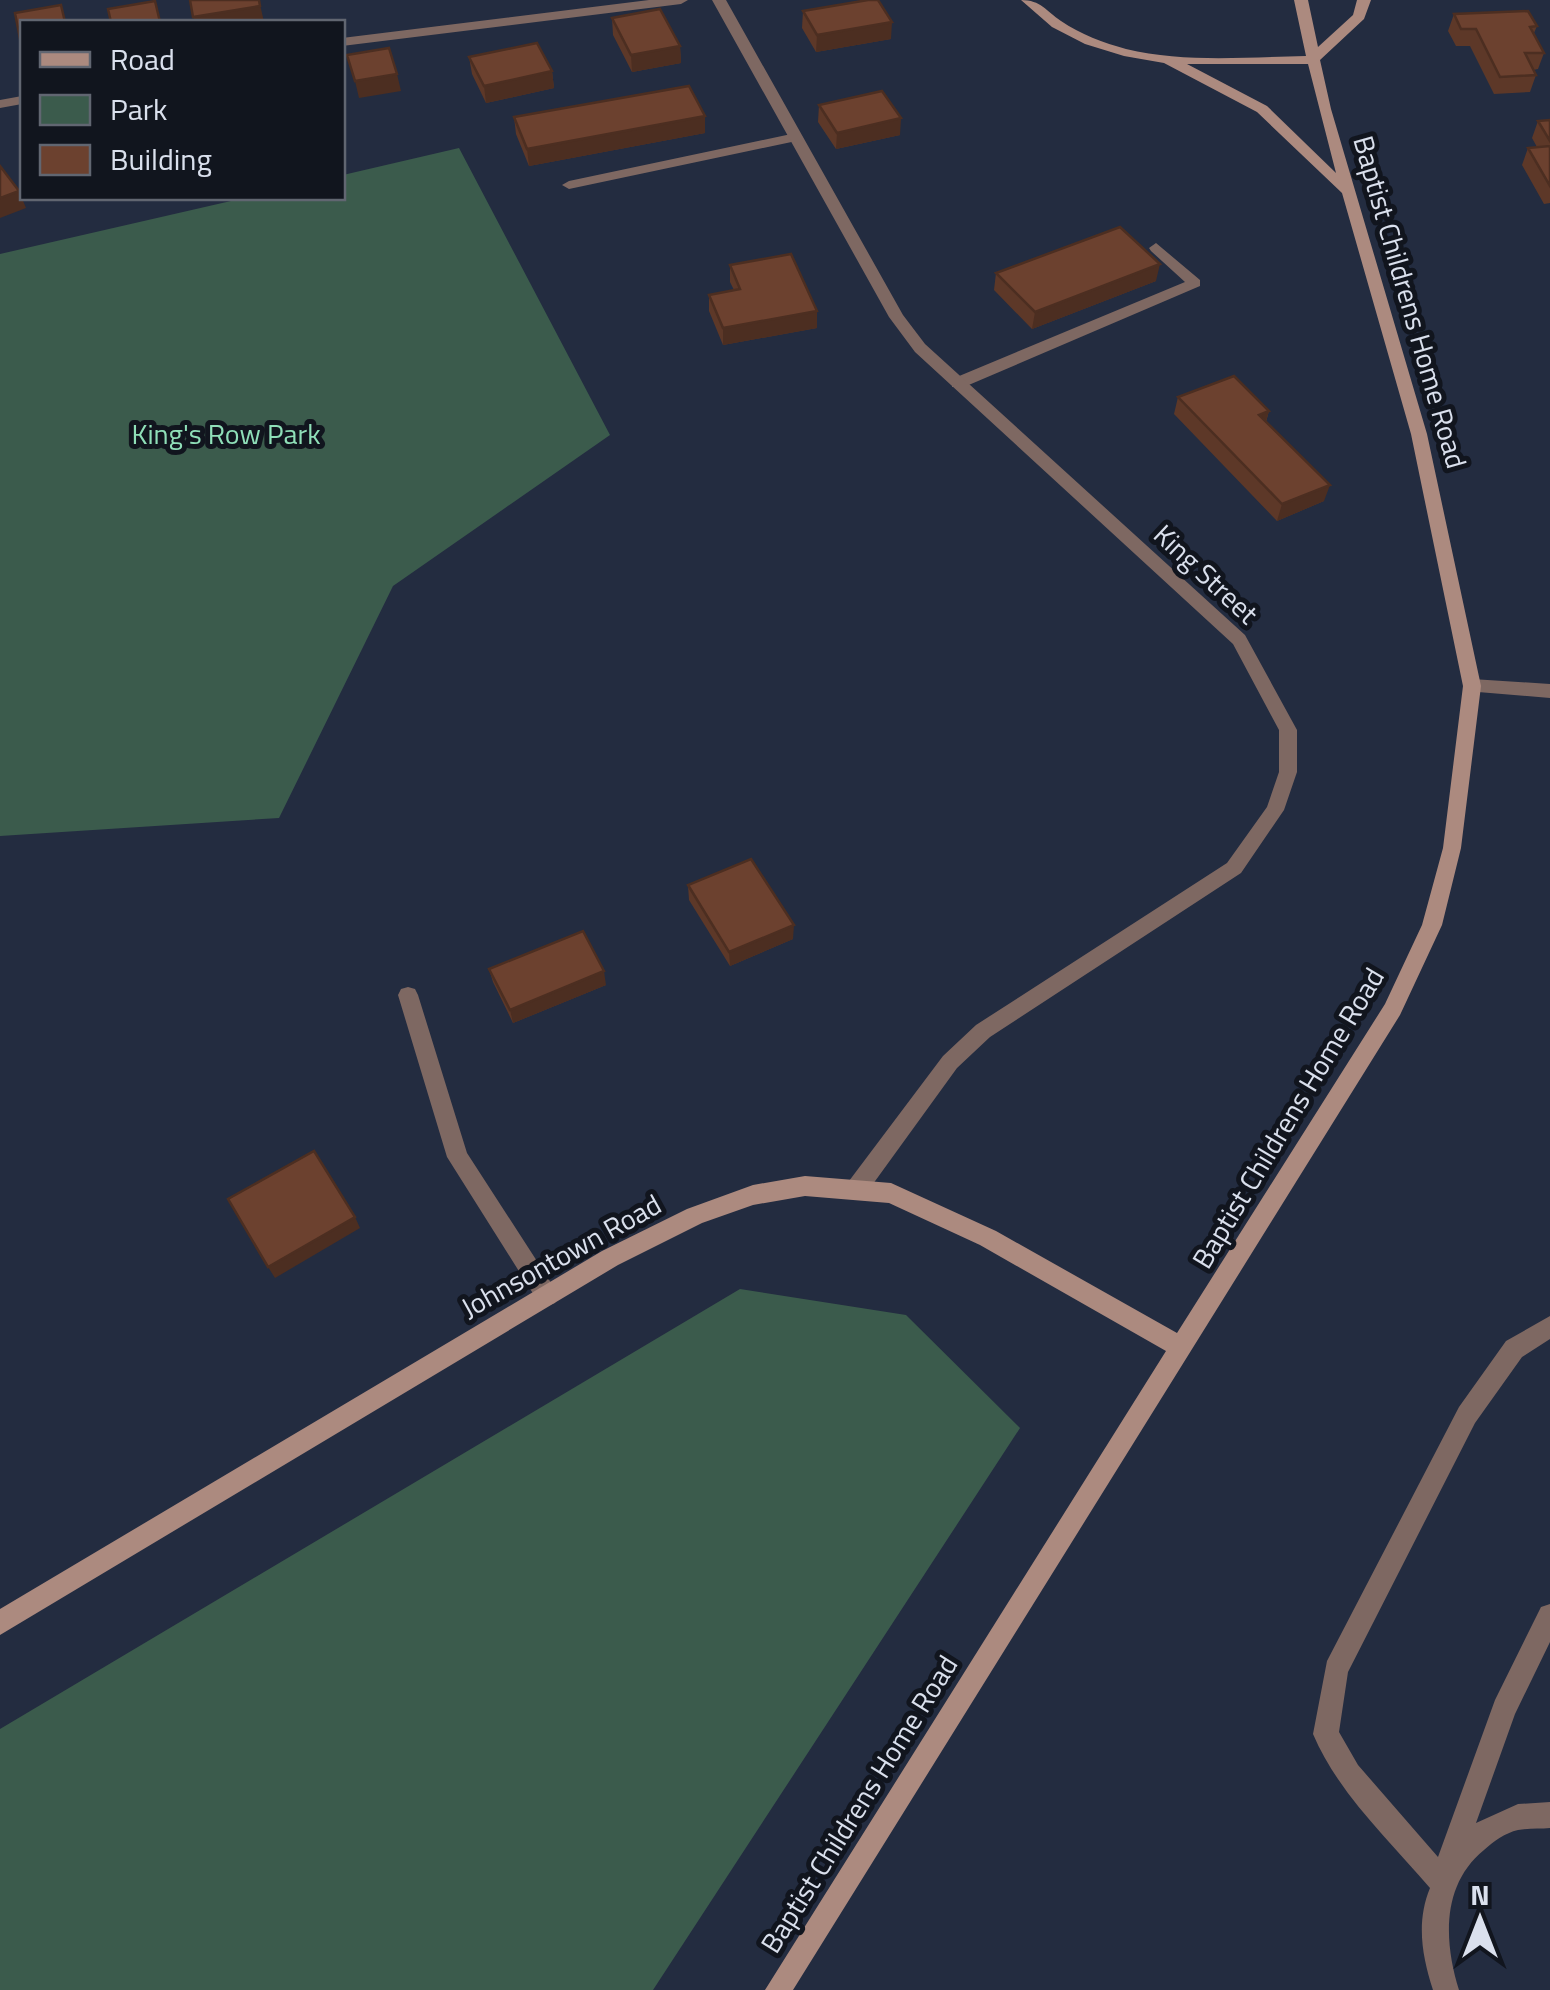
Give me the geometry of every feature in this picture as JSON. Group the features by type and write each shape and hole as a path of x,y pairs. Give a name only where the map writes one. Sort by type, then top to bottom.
{"street":[{"path":"345,42 680,0"},
{"name":"King Street","path":"719,0 897,317 920,348 1239,640 1288,730 1288,772 1275,810 1234,868 983,1031 950,1062 858,1188"},
{"path":"1028,0 1049,20 1081,39 1167,60 1262,109 1349,194"},
{"name":"Baptist Childrens Home Road","path":"778,1990 1393,1009 1432,925 1452,848 1472,686 1419,434 1312,60 1301,0"},
{"path":"1167,60 1312,60 1359,16 1364,0"},
{"path":"569,184 796,137"},
{"path":"958,384 1195,283 1156,248"},
{"path":"1472,686 1550,691"},
{"path":"408,994 458,1157 547,1296"},
{"name":"Johnsontown Road","path":"0,1623 610,1258 695,1216 753,1195 805,1186 891,1193 988,1238 1183,1348"},
{"path":"1442,1882 1349,1774 1326,1734 1336,1670 1467,1415 1514,1350 1550,1327"},
{"path":"1446,1990 1434,1929 1442,1882 1504,1709 1550,1616"},
{"path":"1442,1882 1462,1848 1493,1823 1530,1813 1550,1815"}],"green space":[{"name":"King's Row Park","path":"459,148 610,435 393,586 279,818 0,836 0,254 235,200 345,200 345,175"},
{"path":"740,1289 906,1315 1020,1428 653,1990 0,1990 0,1729"}],"building":[{"path":"190,0 259,0 260,6 193,17"},
{"path":"878,0 892,22 817,35 803,11"},
{"path":"155,1 160,20 111,20 108,9"},
{"path":"61,5 65,20 20,20 20,39 15,13"},
{"path":"660,9 680,46 631,55 612,18"},
{"path":"1528,11 1537,26 1530,27 1544,53 1525,53 1536,75 1500,77 1476,29 1461,29 1454,14"},
{"path":"537,43 552,71 484,86 469,57"},
{"path":"389,48 397,74 355,81 347,55"},
{"path":"689,86 705,116 527,149 514,117"},
{"path":"882,91 901,118 837,133 819,105"},
{"path":"1550,120 1550,141 1538,121"},
{"path":"1550,146 1550,186 1528,148"},
{"path":"0,166 19,191 0,198"},
{"path":"1120,227 1160,264 1035,312 996,273"},
{"path":"791,254 817,311 723,328 709,295 740,289 730,265"},
{"path":"1234,376 1269,411 1259,415 1330,485 1282,504 1178,397"},
{"path":"751,859 794,925 729,952 688,885"},
{"path":"583,931 604,971 510,1010 489,969"},
{"path":"314,1151 355,1217 268,1267 228,1199"}]}
